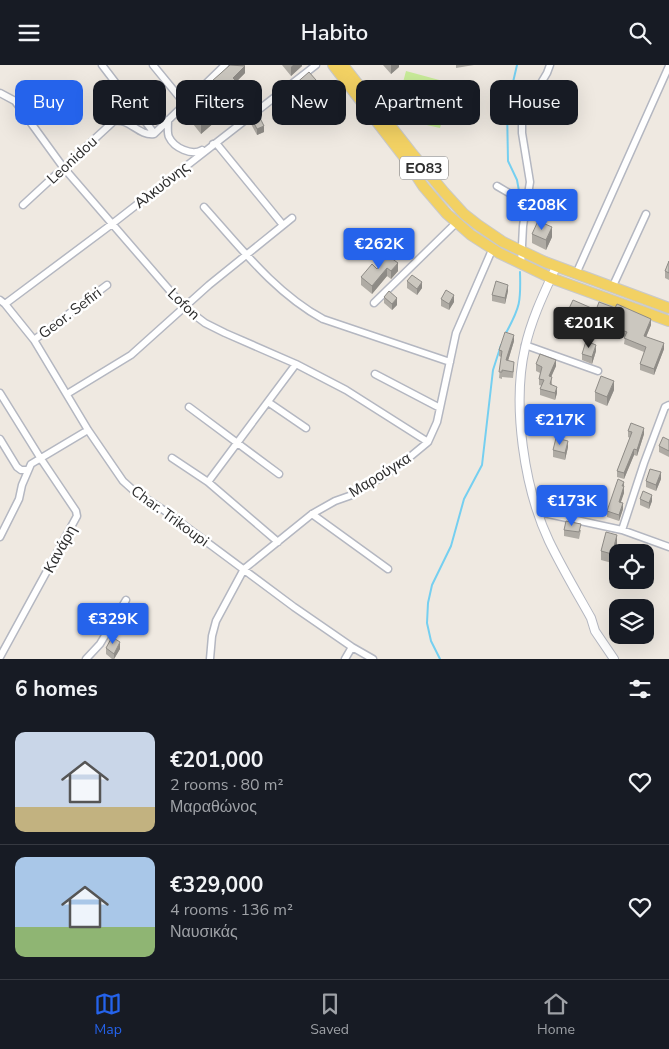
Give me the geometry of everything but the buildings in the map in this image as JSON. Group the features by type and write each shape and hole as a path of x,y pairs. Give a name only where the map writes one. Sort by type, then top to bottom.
{"main road":[{"name":"ΕΟ83","path":"333,65 424,186 456,223 492,249 521,265 551,278 669,321"},
{"name":"ΕΟ83","path":"344,65 410,152 455,205 478,225 503,242 556,267 668,306"}],"street":[{"path":"102,65 152,134 176,112"},
{"path":"153,65 176,93"},
{"name":"Αλκυόνης","path":"3,302 112,224 316,65"},
{"path":"208,80 222,66"},
{"path":"521,265 526,203 530,183 522,133 522,106 528,95 541,83 551,66"},
{"path":"576,274 669,66"},
{"name":"Lofon","path":"0,93 14,101 64,167 184,307 205,323 296,364 346,390 428,442"},
{"path":"168,120 170,139 175,145 186,151 198,153 216,143 283,225"},
{"name":"Leonidou","path":"23,205 114,121 125,121 140,132 152,134"},
{"path":"497,186 526,203"},
{"path":"204,207 247,255 300,306 323,319 450,362"},
{"path":"612,287 646,214"},
{"path":"67,395 131,355 221,275 292,218"},
{"path":"374,303 456,223"},
{"name":"Μαρούγκα","path":"210,659 212,635 216,621 244,569 312,514 335,501 352,495 382,477 428,442 437,422 460,320 492,249"},
{"path":"556,267 539,303 522,358 520,391 522,441 530,487 550,542 591,618 596,631 614,659"},
{"name":"Geor. Sefiri","path":"34,340 107,285"},
{"name":"Char. Trikoupi","path":"3,302 34,340 88,430 122,481 294,607 352,647 373,659"},
{"path":"525,345 598,371"},
{"path":"208,482 296,364"},
{"path":"374,375 440,408"},
{"name":"Κανάρη","path":"0,393 76,511 77,516 0,657"},
{"path":"268,402 306,428"},
{"path":"622,530 665,407 669,405"},
{"path":"189,407 279,474"},
{"path":"0,537 19,499 31,465 88,430"},
{"path":"0,439 17,467 21,470 28,470"},
{"path":"172,458 208,482 278,542"},
{"path":"538,512 622,530 669,547"},
{"path":"312,514 388,569"},
{"path":"86,659 100,644 126,600"},
{"path":"345,659 352,647"}],"green space":[{"path":"406,71 439,80 404,80"},
{"path":"427,125 441,125 440,128"}],"waterway":[{"path":"517,65 507,108 508,161 517,180 519,191"},
{"path":"506,333 519,304 520,272"},
{"path":"440,659 431,641 427,623 428,603 432,585 451,546 464,499 482,465 493,370 501,345"}]}
